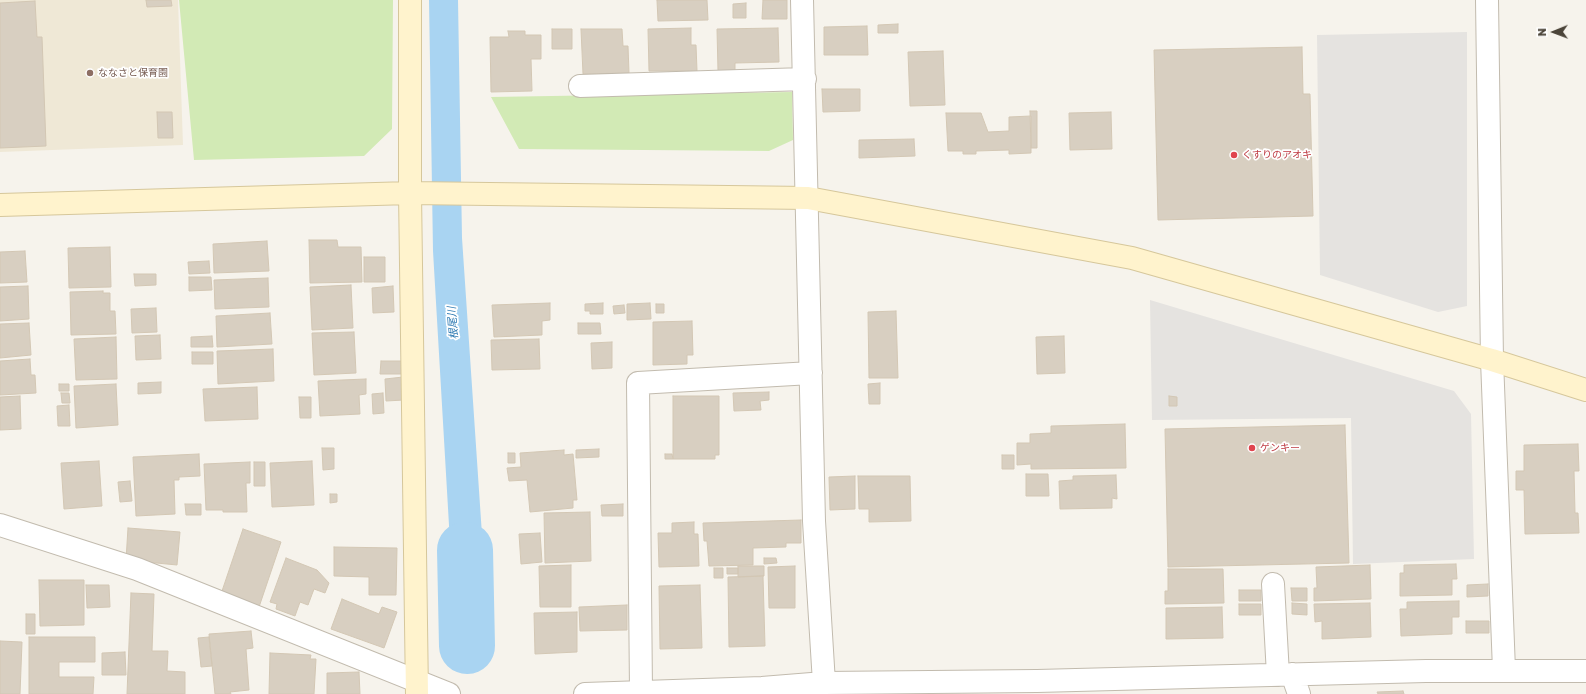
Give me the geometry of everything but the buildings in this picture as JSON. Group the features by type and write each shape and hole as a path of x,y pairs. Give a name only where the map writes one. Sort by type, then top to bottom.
{"street":[{"path":"410,0 418,193 418,688"},
{"path":"802,0 808,198 814,521 824,683"},
{"path":"1487,0 1492,360 1504,670"},
{"path":"580,86 804,79"},
{"path":"0,205 418,193 808,198 1132,258 1492,360 1586,390"},
{"path":"641,691 638,383 811,373"},
{"path":"0,525 137,569 418,688 449,694"},
{"path":"1273,584 1290,681"},
{"path":"585,694 641,691 762,691 824,683 1037,688 1290,681 1504,670 1586,671"}],"shaded area":[{"name":"ななさと保育園","path":"0,0 178,0 183,145 0,152"},
{"path":"1467,32 1467,306 1438,312 1320,275 1317,35"},
{"path":"1150,300 1454,391 1471,414 1474,559 1353,564 1351,418 1152,420"}],"green space":[{"path":"179,0 393,0 392,129 364,156 194,160"},
{"path":"792,92 793,140 769,151 519,149 491,97"}],"water":[{"path":"429,0 458,0 462,238 488,624 455,628 433,251"}],"waterway":[{"name":"根尾川","path":"465,550 467,646"}],"place":[{"name":"ななさと保育園","path":"90,73"},
{"name":"くすりのアオキ","path":"1234,155"},
{"name":"ゲンキー","path":"1252,448"}]}
